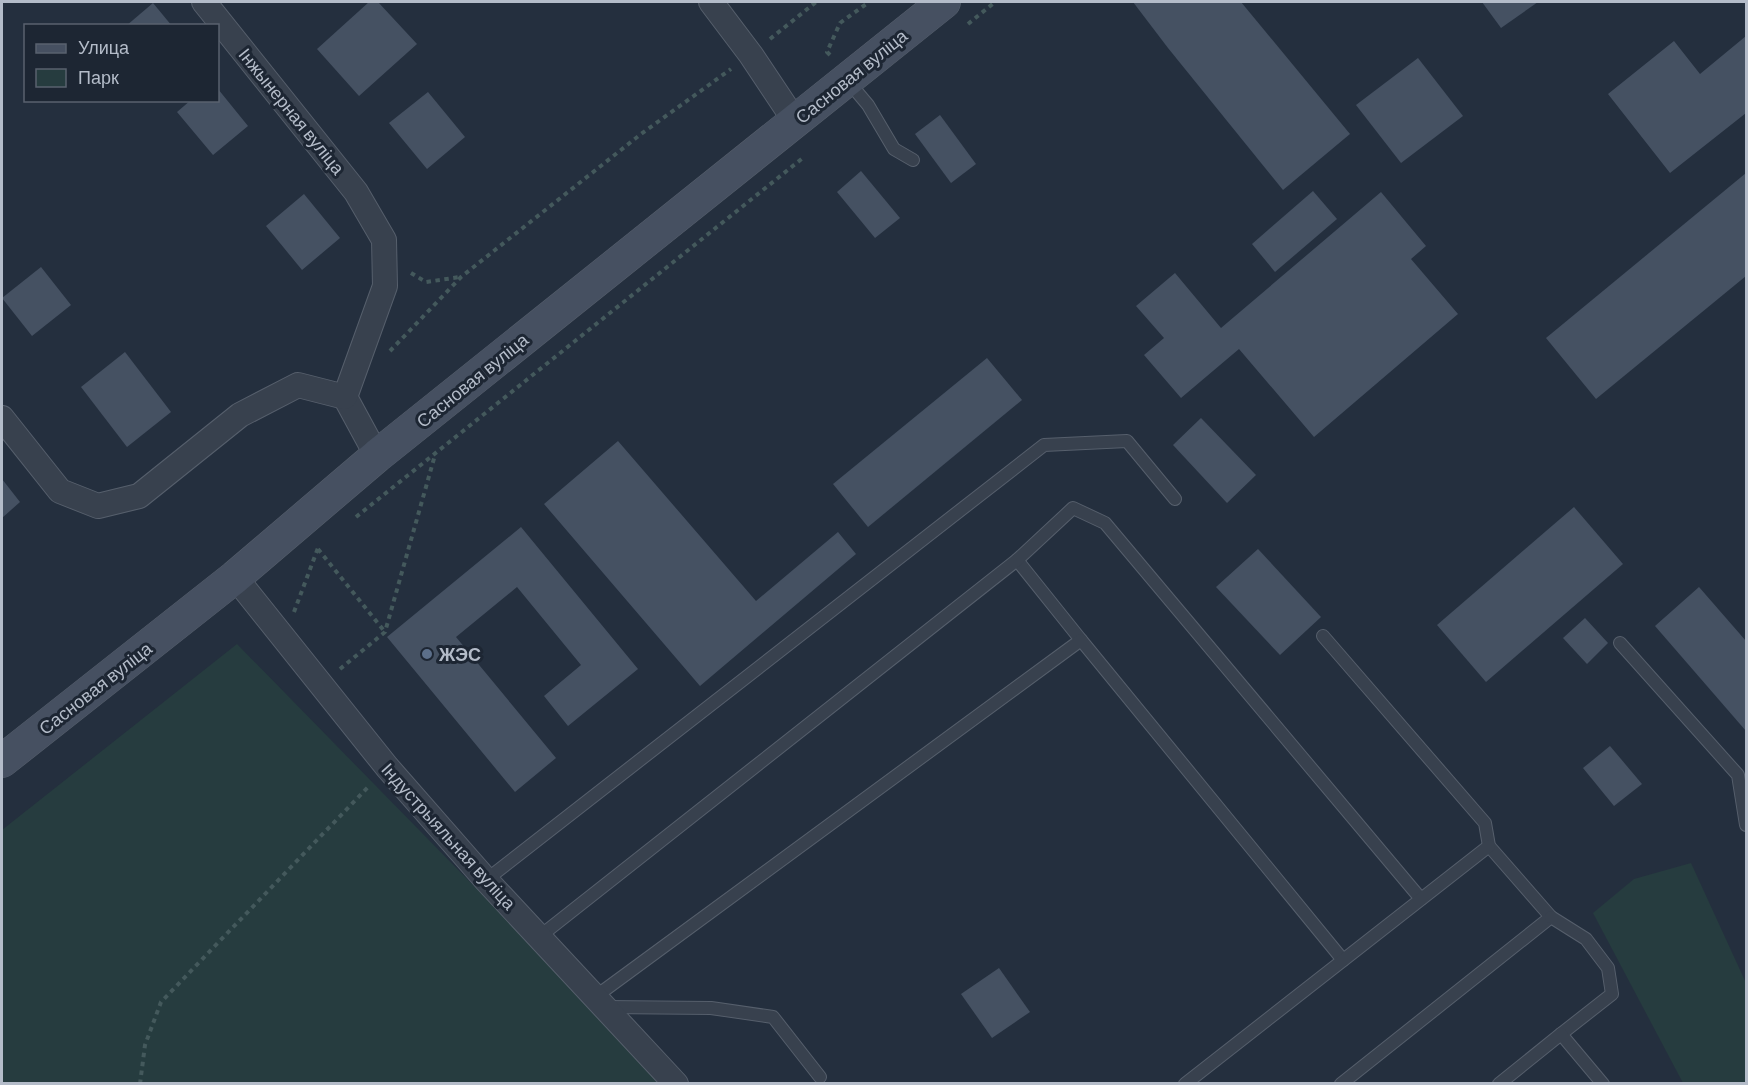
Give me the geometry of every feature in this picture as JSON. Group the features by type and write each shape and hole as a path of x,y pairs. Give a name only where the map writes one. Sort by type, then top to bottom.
{"street":[{"name":"Інжынерная вуліца","path":"204,2 356,192 384,240 386,286 345,397"},
{"path":"711,2 751,55 795,121"},
{"name":"Сасновая вуліца","path":"2,761 235,577 377,456 944,2"},
{"path":"2,418 60,491 98,506 139,496 240,415 298,385 345,397 377,456"},
{"name":"Індустрыяльная вуліца","path":"235,577 387,767 486,880 676,1083"}],"lane":[{"path":"846,79 868,105 894,149 913,160"},
{"path":"486,880 1044,445 1127,441 1175,500"},
{"path":"539,937 1017,560 1072,508 1105,523 1421,899"},
{"path":"1017,560 1343,960"},
{"path":"1323,636 1485,823 1490,846 1551,917 1586,939 1608,968 1612,994 1499,1083"},
{"path":"600,1002 1081,640"},
{"path":"1620,643 1738,775 1746,825"},
{"path":"1185,1083 1490,846"},
{"path":"1341,1083 1551,917"},
{"path":"600,1002 711,1008 773,1017 820,1077"},
{"path":"1561,1034 1603,1083"}],"path":[{"path":"386,354 461,277 641,134 751,55 816,2"},
{"path":"846,79 827,52 840,23 869,2"},
{"path":"959,31 995,2"},
{"path":"354,519 813,150"},
{"path":"384,257 426,282 461,277"},
{"path":"321,685 384,632 435,454"},
{"path":"277,629 293,615 318,548 327,541"},
{"path":"318,548 384,632"},
{"path":"140,1083 145,1045 161,1002 387,767"}],"green space":[{"path":"237,644 469,881 634,1042 672,1084 2,1084 2,830"},
{"path":"1691,863 1746,983 1746,1083 1683,1083 1593,913 1634,879"}],"building":[{"path":"369,2 378,2 417,44 359,96 317,49"},
{"path":"1133,2 1241,2 1350,134 1283,190"},
{"path":"1482,2 1538,2 1501,28"},
{"path":"153,3 170,24 128,24"},
{"path":"1746,36 1746,113 1670,173 1608,94 1674,41 1700,74"},
{"path":"1418,58 1463,116 1401,163 1356,105"},
{"path":"219,90 248,126 213,155 177,112 189,102 219,102"},
{"path":"428,92 465,137 427,169 389,123"},
{"path":"940,115 976,164 951,183 915,134"},
{"path":"861,171 900,218 875,238 837,192"},
{"path":"1746,173 1746,276 1596,399 1546,338"},
{"path":"1313,191 1337,219 1275,272 1252,244"},
{"path":"1381,192 1426,246 1411,259 1458,314 1314,437 1239,349 1181,398 1144,355 1164,338 1136,306 1175,273 1221,328"},
{"path":"304,194 340,238 302,270 266,226"},
{"path":"41,267 71,305 32,336 2,298"},
{"path":"125,352 171,412 127,447 81,387"},
{"path":"987,358 1022,400 868,527 833,484"},
{"path":"1201,418 1256,475 1227,503 1173,445"},
{"path":"618,441 756,601 838,532 856,554 700,686 544,504"},
{"path":"2,479 20,502 2,518"},
{"path":"1574,507 1623,564 1486,682 1437,625"},
{"path":"521,527 638,669 568,726 544,696 581,665 517,587 456,637 556,758 515,792 387,637"},
{"path":"1258,549 1321,617 1280,655 1216,587"},
{"path":"1699,587 1746,641 1746,731 1655,626"},
{"path":"1585,618 1608,643 1587,664 1563,638"},
{"path":"1610,746 1642,784 1614,806 1583,768"},
{"path":"999,968 1030,1012 992,1038 961,994"}],"place":[{"name":"ЖЭС","path":"427,654"}]}
